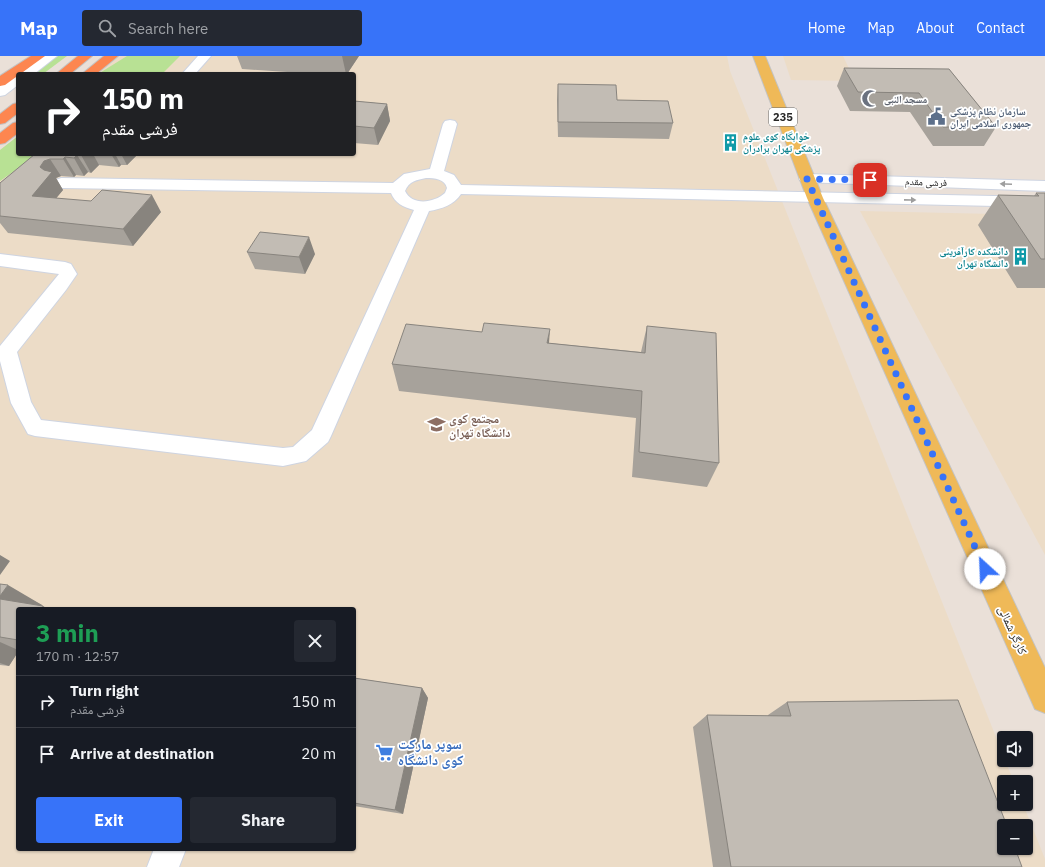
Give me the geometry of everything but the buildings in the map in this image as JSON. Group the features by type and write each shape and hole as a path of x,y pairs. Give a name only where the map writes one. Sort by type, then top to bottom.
{"highway":[{"path":"0,68 17,56"},
{"path":"0,82 38,56"},
{"path":"65,72 86,56"},
{"path":"91,72 112,56"},
{"path":"0,120 16,108"},
{"path":"0,140 16,128"}],"main road":[{"name":"کارگر شمالی","path":"759,56 811,188 1045,699"}],"street":[{"path":"29,72 52,56"},
{"path":"190,72 205,56"},
{"path":"0,92 16,80"},
{"path":"436,173 450,124"},
{"path":"436,173 450,179 454,184 455,189 449,199 433,206 423,207 406,203 400,199 397,193 398,188 408,178 416,174 436,173"},
{"path":"61,183 398,188"},
{"name":"فرشی مقدم","path":"811,188 1045,186"},
{"path":"455,189 811,188"},
{"name":"فرشی مقدم","path":"811,188 1045,202"},
{"path":"0,260 65,268 68,274 7,351 20,403 35,428 283,457 298,455 320,436 423,207"},
{"path":"163,867 169,851"}],"shaded area":[{"name":"مجتمع کوی دانشگاه تهران","path":"118,56 727,56 730,71 997,739 997,767 1008,767 1011,775 997,775 997,811 1026,811 1029,819 997,819 997,855 1033,855 1033,829 1045,859 1045,867 0,867 0,150 16,138 16,156 356,156 356,72 98,72"},
{"path":"783,56 843,56 855,81 791,80"},
{"path":"860,211 1045,215 1045,555"}],"green space":[{"path":"56,56 67,56 46,72 34,72"},
{"path":"127,56 180,56 164,72 101,72"},
{"path":"16,138 16,156 36,156 0,181 0,150"}],"place":[{"name":"مسجد النبی","path":"871,99"},
{"name":"سازمان نظام پزشکی جمهوری اسلامی ایران","path":"937,117"},
{"name":"خوابگاه کوی علوم پزشکی تهران برادران","path":"730,142"},
{"name":"دانشکده کارآفرینی دانشگاه تهران","path":"1021,257"},
{"name":"مجتمع کوی دانشگاه تهران","path":"436,425"},
{"name":"سوپر مارکت کوی دانشگاه","path":"385,752"}],"route":[{"path":"870,180 807,179 985,569"}]}
